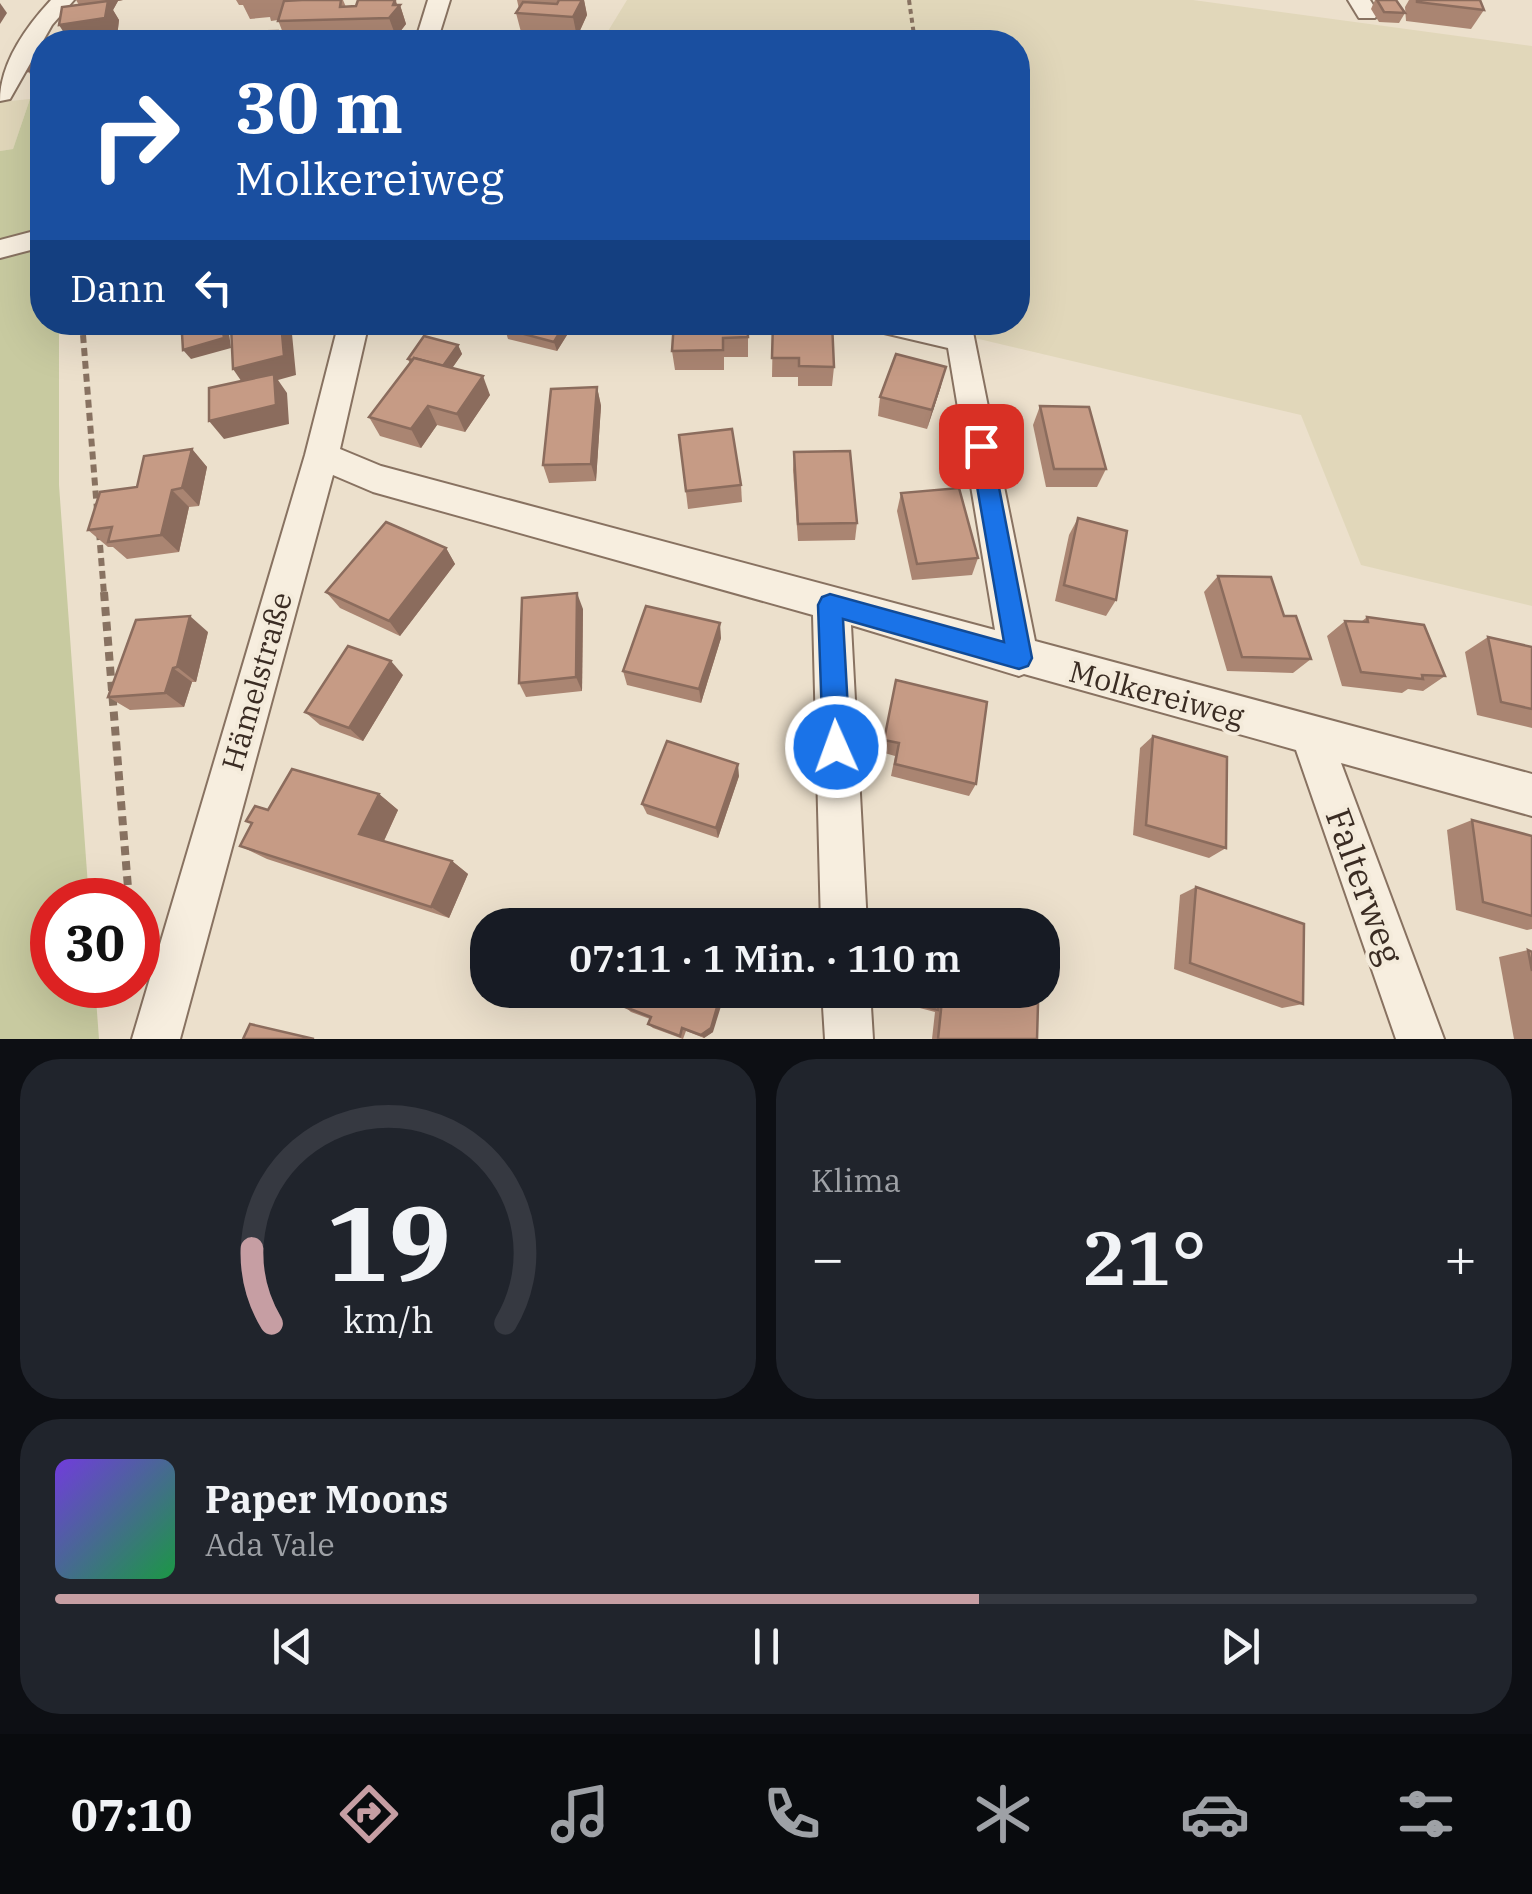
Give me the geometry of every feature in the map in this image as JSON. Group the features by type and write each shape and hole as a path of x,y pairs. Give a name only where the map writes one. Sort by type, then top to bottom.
{"street":[{"path":"38,30 63,0"},
{"path":"429,30 438,0"},
{"path":"2,94 30,45"},
{"path":"0,249 30,241"},
{"name":"Hämelstraße","path":"156,1039 322,456 351,335"},
{"path":"939,335 962,340 1019,658"},
{"name":"Molkereiweg","path":"322,456 372,478 1019,658 1532,795"},
{"path":"830,605 843,908"},
{"name":"Falterweg","path":"1310,733 1420,1039"},
{"path":"847,1008 848,1039"}],"path":[{"path":"908,0 913,30"},
{"path":"83,335 127,878"}],"shaded area":[{"path":"627,0 1193,0 1532,46 1532,606 1361,565 1301,415 962,335 1030,335 1030,30 609,30"},
{"path":"30,99 13,149 0,151 0,102"}],"green space":[{"path":"30,99 30,237 0,245 0,151 13,149"},
{"path":"30,251 30,335 59,335 59,485 87,878 30,878 30,1008 97,1008 99,1039 0,1039 0,259"}],"building":[{"path":"341,0 340,7 356,6 358,0 395,0 393,5 400,5 389,18 278,21 284,1"},
{"path":"559,0 582,0 573,17 516,13 523,2 557,4"},
{"path":"1377,0 1396,0 1405,13 1384,12"},
{"path":"1480,0 1484,10 1417,2"},
{"path":"108,1 105,18 59,25 62,7"},
{"path":"182,335 224,335 224,338 183,350"},
{"path":"231,335 282,335 284,356 233,369"},
{"path":"528,335 558,335 554,342"},
{"path":"673,335 748,335 723,338 723,350 672,351"},
{"path":"773,335 833,335 834,367 799,366 799,358 772,358"},
{"path":"424,336 458,345 443,366 408,359"},
{"path":"896,354 946,367 932,410 880,397"},
{"path":"414,358 483,376 457,414 428,406 411,429 369,417"},
{"path":"274,374 276,405 209,421 209,388"},
{"path":"597,387 591,464 543,465 551,389"},
{"path":"1040,406 1089,407 1106,469 1054,469"},
{"path":"732,429 741,485 686,491 679,435"},
{"path":"192,449 182,488 172,490 161,535 108,542 112,527 88,530 100,492 137,487 144,456"},
{"path":"850,451 857,523 798,524 794,452"},
{"path":"959,488 978,558 917,564 901,493"},
{"path":"1078,518 1127,531 1116,600 1064,585"},
{"path":"386,522 446,548 389,621 326,592"},
{"path":"1218,576 1271,577 1284,616 1296,616 1311,659 1242,657"},
{"path":"577,593 576,677 519,683 522,598"},
{"path":"646,606 720,623 699,689 623,671"},
{"path":"190,616 177,667 173,668 165,693 108,697 136,620"},
{"path":"1367,617 1424,625 1445,676 1422,675 1423,679 1361,672 1345,621 1368,622"},
{"path":"1488,637 1532,647 1532,709 1501,702"},
{"path":"348,646 391,661 349,728 305,712"},
{"path":"896,680 987,702 976,784 895,764 899,743 884,740"},
{"path":"1153,736 1227,757 1226,848 1146,825"},
{"path":"667,741 738,764 716,828 642,804"},
{"path":"292,769 379,794 359,834 452,861 431,907 240,846 252,823 246,821 255,806 268,810"},
{"path":"1472,820 1532,836 1532,916 1483,902"},
{"path":"1196,887 1304,924 1303,1004 1190,963"},
{"path":"628,1008 717,1008 711,1028 701,1035 682,1028 680,1036 648,1024 651,1017"},
{"path":"941,1008 1038,1008 1037,1039 938,1039"},
{"path":"250,1024 314,1039 243,1039"}],"route":[{"path":"836,747 830,605 1019,658 981,446"}]}
